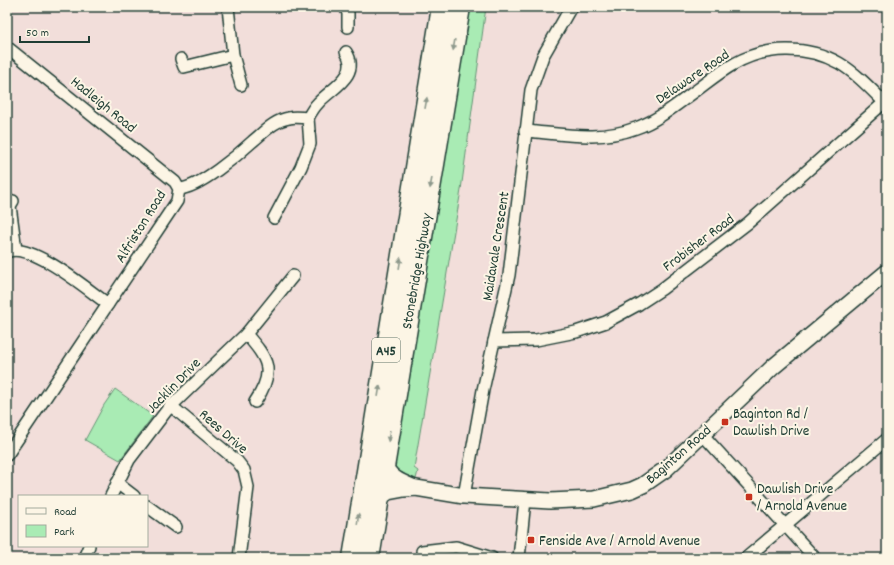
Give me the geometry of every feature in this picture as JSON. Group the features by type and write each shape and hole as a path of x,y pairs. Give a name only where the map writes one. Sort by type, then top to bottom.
{"highway":[{"name":"Stonebridge Highway","path":"353,558 442,7"},
{"name":"Stonebridge Highway","path":"369,558 460,7"}],"street":[{"path":"228,7 233,55 241,85"},
{"path":"345,7 348,13 348,27"},
{"name":"Maidavale Crescent","path":"464,496 514,244 525,131 530,96 538,69 556,32 571,7"},
{"name":"Hadleigh Road","path":"7,47 132,146 175,182 179,189"},
{"name":"Delaware Road","path":"525,131 593,136 622,133 652,121 735,63 761,53 777,51 803,50 838,63 859,78 886,101"},
{"path":"274,218 301,167 310,144 308,118 319,102 338,87 346,77 350,64 346,52"},
{"path":"181,59 184,67 233,55"},
{"name":"Frobisher Road","path":"494,340 536,340 576,332 606,322 639,304 662,289 748,223 886,101"},
{"name":"Alfriston Road","path":"7,455 177,202 179,189 194,186 225,164 265,131 280,122 291,117 308,118"},
{"path":"13,201 10,206 11,251 30,253 44,258 108,304"},
{"name":"Baginton Road","path":"384,463 386,470 394,478 416,488 464,496 525,500 588,500 632,490 658,475 773,367 887,272"},
{"name":"Jacklin Drive","path":"111,495 129,460 170,405 246,334 293,276"},
{"path":"246,334 262,352 268,367 266,383 255,402"},
{"name":"Rees Drive","path":"170,405 237,462 244,470 247,481 247,493 239,558"},
{"path":"702,434 815,558"},
{"path":"746,558 887,439"},
{"path":"117,483 133,495"},
{"name":"Baginton Road","path":"378,499 392,491 416,488"},
{"path":"519,558 525,500"},
{"path":"148,507 176,527"},
{"path":"84,558 89,547"},
{"path":"422,552 456,547 492,558"}],"green space":[{"path":"469,7 486,7 461,190 414,468 418,471 416,479 400,472 393,464"},
{"path":"115,389 153,416 120,460 85,440 104,405"}],"place":[{"name":"Baginton Rd / Dawlish Drive","path":"725,422"},
{"name":"Dawlish Drive / Arnold Avenue","path":"749,497"},
{"name":"Fenside Ave / Arnold Avenue","path":"531,540"}]}
